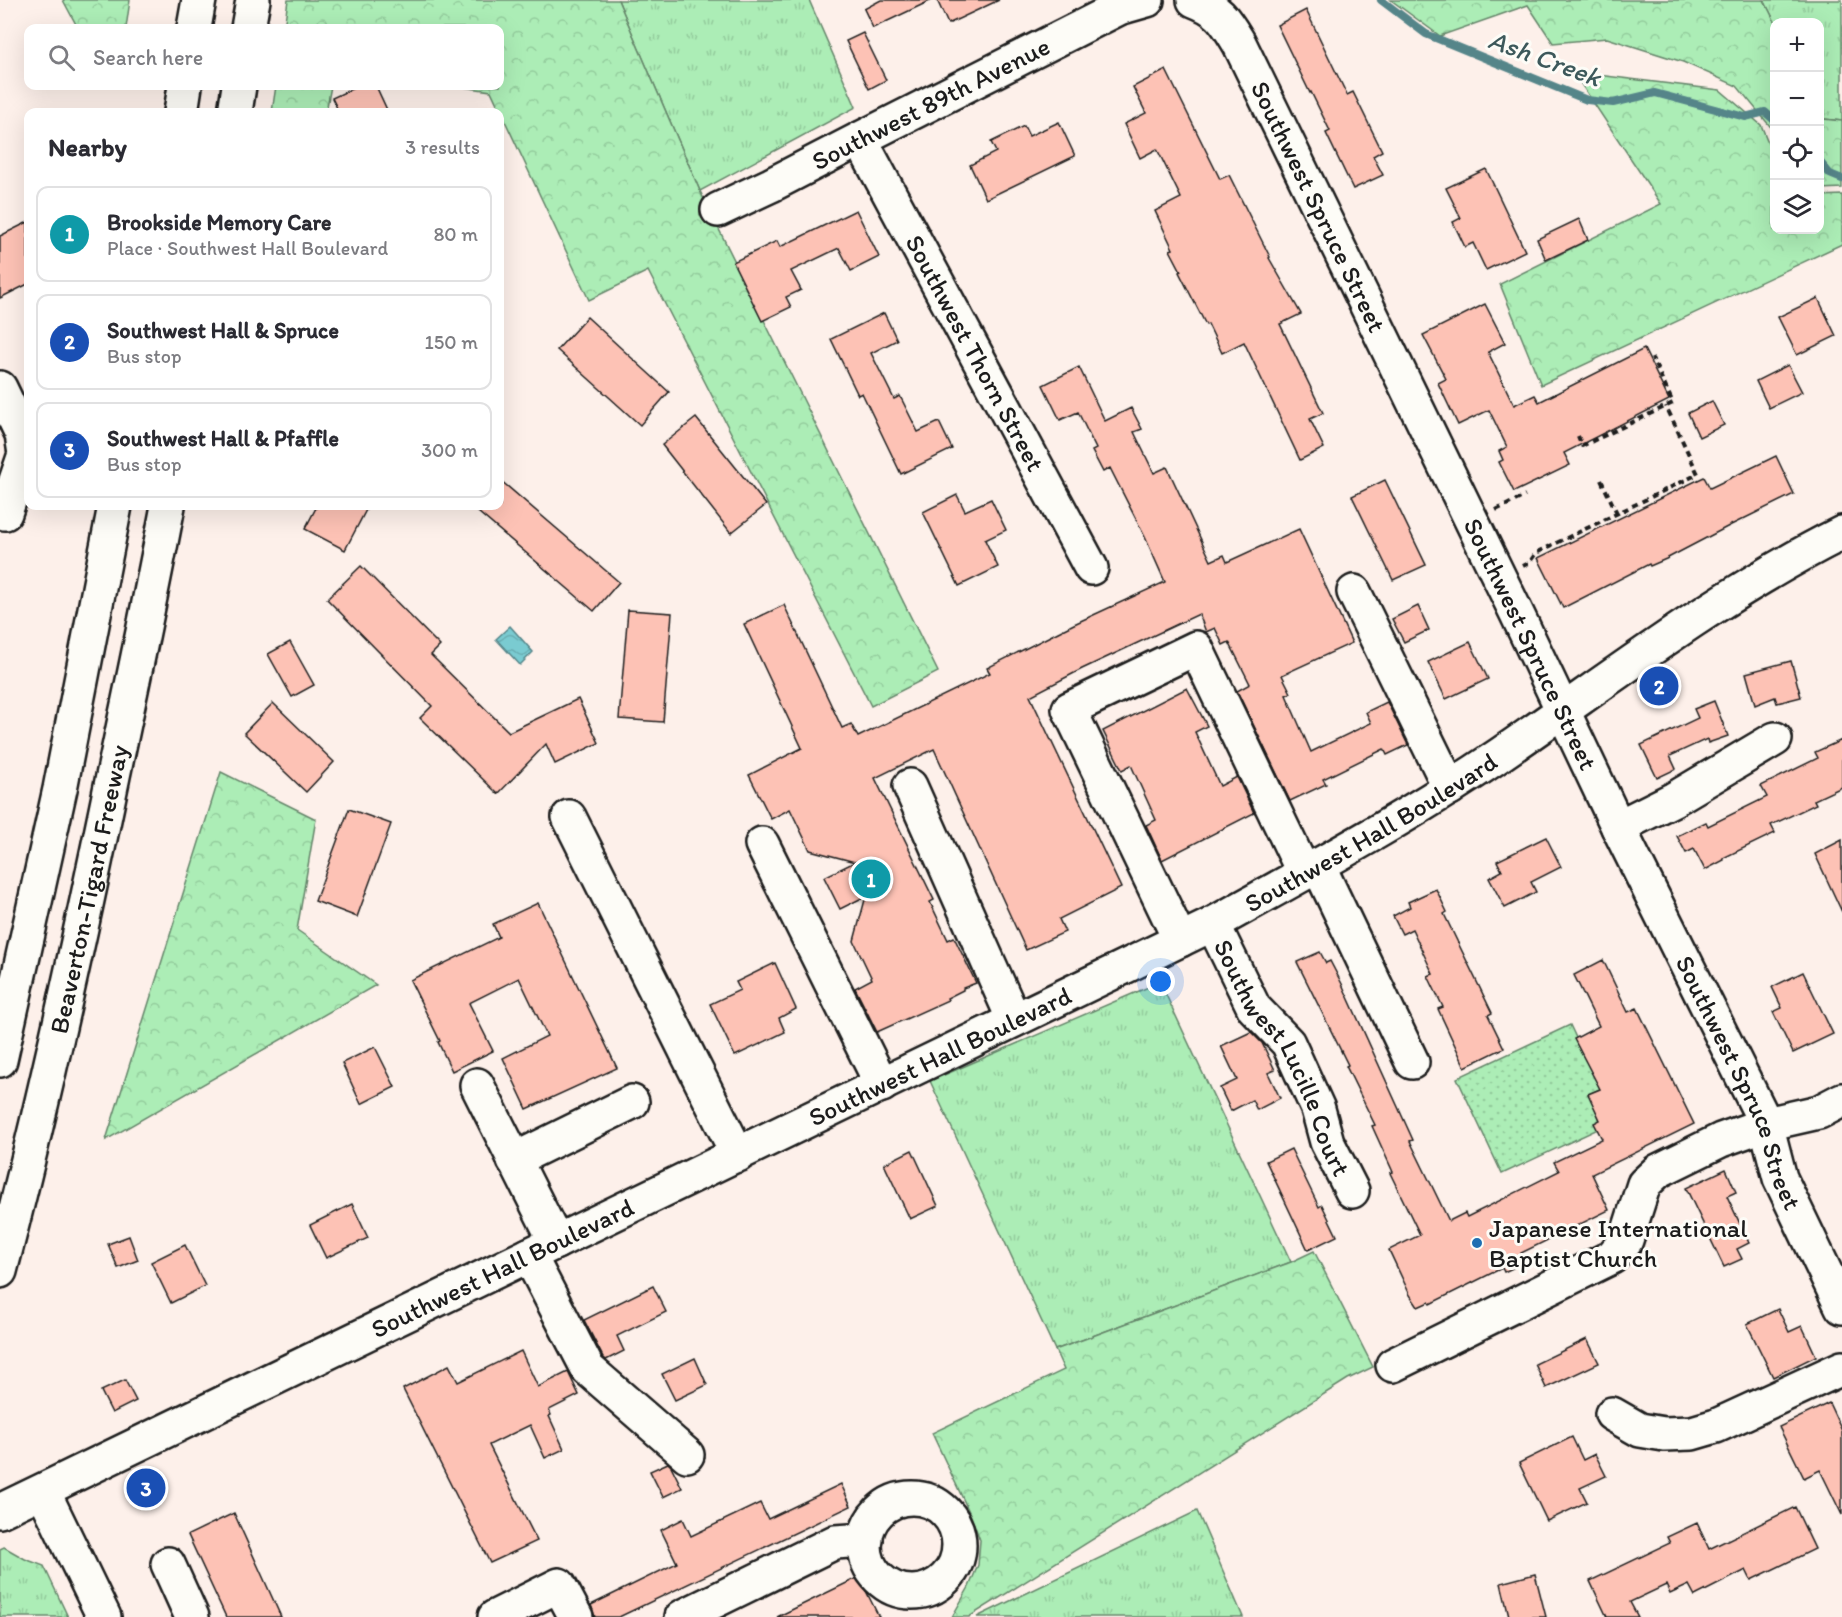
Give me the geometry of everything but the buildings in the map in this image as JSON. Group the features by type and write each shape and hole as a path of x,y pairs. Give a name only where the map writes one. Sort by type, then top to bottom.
{"main road":[{"path":"195,24 199,0"},
{"path":"249,24 253,0"},
{"name":"Southwest 89th Avenue","path":"718,210 1119,8 1147,0"},
{"name":"Southwest Spruce Street","path":"1194,0 1212,7 1228,23 1239,43 1564,710 1618,827 1766,1124 1780,1178 1842,1307"},
{"path":"182,108 184,90"},
{"path":"236,108 238,90"},
{"name":"Southwest Thorn Street","path":"860,139 1091,568"},
{"path":"0,388 22,434 24,447"},
{"path":"5,513 24,457"},
{"name":"Beaverton-Tigard Freeway","path":"0,1060 60,789 114,510"},
{"name":"Beaverton-Tigard Freeway","path":"0,1271 25,1175 85,915 167,510"},
{"name":"Southwest Hall Boulevard","path":"20,1502 1214,924 1450,788 1660,642 1759,578 1842,533"},
{"path":"1354,592 1450,788"},
{"path":"1180,940 1069,709 1196,648 1412,1062"},
{"path":"1618,827 1674,799 1775,739"},
{"path":"910,786 1014,1020"},
{"path":"569,817 738,1155"},
{"path":"762,844 882,1085"},
{"name":"Southwest Lucille Court","path":"1214,924 1254,1008 1288,1042 1318,1109 1327,1142 1352,1191"},
{"path":"477,1085 514,1160 542,1249 588,1369 687,1455"},
{"path":"1393,1365 1612,1257 1626,1240 1644,1184 1658,1171 1721,1140 1766,1124 1819,1112 1842,1100"},
{"path":"514,1160 632,1102"},
{"path":"1612,1414 1640,1430 1664,1434 1692,1433 1716,1426 1842,1368"},
{"path":"20,1502 104,1617"},
{"path":"682,1617 835,1542 866,1540"},
{"path":"168,1564 192,1617"},
{"path":"495,1617 559,1585 576,1617"}],"path":[{"path":"1578,436 1582,446 1673,403 1652,358"},
{"path":"1517,569 1529,563 1536,552 1698,474 1666,406"},
{"path":"1601,480 1617,513"},
{"path":"1490,513 1525,496"}],"green space":[{"path":"63,0 130,0 127,24 76,24"},
{"path":"288,0 618,0 700,191 938,672 871,706 648,271 589,300 504,119 504,108 499,108 491,91 484,90 504,90 504,24 285,24"},
{"path":"618,0 809,0 856,107 700,191"},
{"path":"1391,0 1764,0 1773,18 1770,18 1770,126 1737,86 1683,62 1607,38 1553,43 1528,5 1440,36"},
{"path":"1764,0 1842,0 1842,121 1824,119 1824,18 1773,18"},
{"path":"1573,72 1720,90 1761,125 1770,147 1770,234 1824,234 1824,196 1842,195 1842,244 1541,385 1500,284 1661,204"},
{"path":"275,90 330,90 327,108 273,108"},
{"path":"1824,119 1842,121 1842,188 1824,189"},
{"path":"221,772 316,819 297,930 376,985 106,1140"},
{"path":"1160,982 1291,1262 1055,1350 930,1081"},
{"path":"1570,1025 1600,1089 1589,1094 1600,1120 1598,1129 1502,1174 1457,1078"},
{"path":"1314,1251 1373,1367 1348,1379 969,1617 952,1617 978,1565 980,1540 932,1433 1064,1370 1055,1350 1291,1262"},
{"path":"1197,1511 1243,1617 977,1617"},
{"path":"4,1547 25,1559 44,1566 68,1617 0,1617 0,1549"}],"water":[{"path":"510,626 533,652 520,665 496,639"}],"waterway":[{"name":"Ash Creek","path":"1381,0 1426,34 1587,100 1613,103 1655,93 1745,117 1765,112 1770,116"},
{"name":"Ash Creek","path":"1824,167 1830,174 1842,179"}],"place":[{"name":"Southwest Hall & Spruce","path":"1659,686"},
{"name":"Brookside Memory Care","path":"871,879"},
{"name":"Japanese International Baptist Church","path":"1477,1243"},
{"name":"Southwest Hall & Pfaffle","path":"146,1488"}]}
